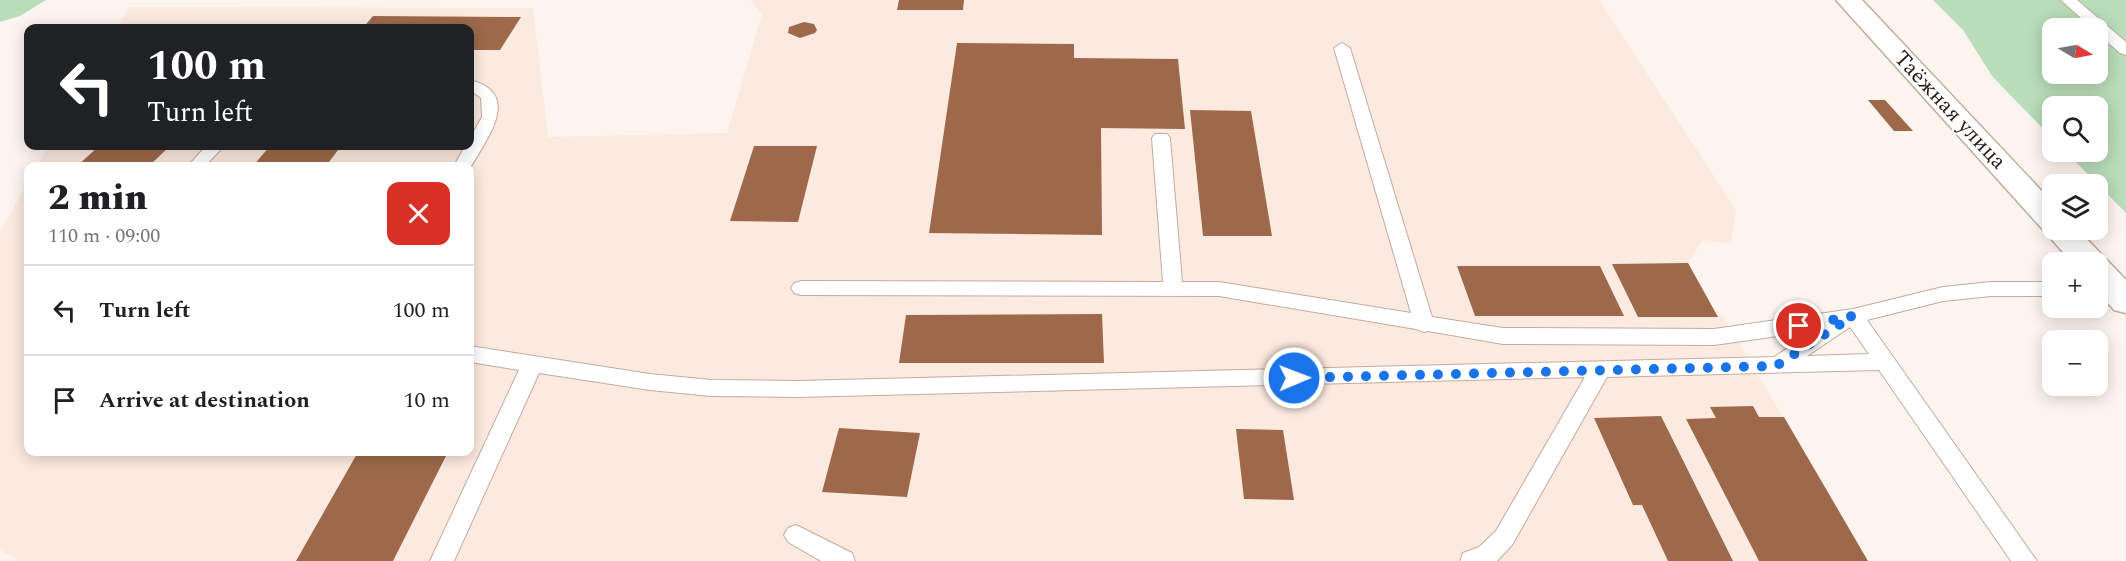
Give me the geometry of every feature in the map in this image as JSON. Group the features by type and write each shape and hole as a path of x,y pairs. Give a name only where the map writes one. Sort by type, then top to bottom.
{"highway":[{"name":"Таёжная улица","path":"1848,0 2042,210"},
{"path":"2070,240 2081,252"}],"lane":[{"path":"2068,0 2126,50"},
{"path":"1342,48 1424,325"},
{"path":"474,86 480,88 489,97 490,117 474,148"},
{"path":"1161,138 1173,287"},
{"path":"200,162 211,150"},
{"path":"801,288 1219,288 1424,325 1503,336 1714,336 1799,326 1853,316 1943,294 1991,289 2042,289"},
{"path":"1853,316 2025,561"},
{"path":"1776,366 1853,316"},
{"path":"474,355 650,382 711,388 798,389 1885,362"},
{"path":"442,561 532,363"},
{"path":"1472,561 1488,554 1504,538 1600,370"},
{"path":"795,535 843,561"}],"shaded area":[{"path":"750,0 1599,0 1736,210 1731,243 1702,241 1688,263 1718,317 1723,316 1868,561 20,561 0,550 0,232 24,189 24,456 474,456 474,162 39,162 47,150 474,150 474,24 119,24 129,7 533,8 548,137 727,133 762,14"}],"green space":[{"path":"0,0 46,0 20,16 0,22"},
{"path":"1933,0 2126,0 2126,213 2108,195 2108,174 2088,174 2076,162 2108,162 2108,96 2042,96 2042,128 1992,76 1963,30"}],"building":[{"path":"899,0 964,0 963,10 897,10"},
{"path":"373,16 521,17 500,50 474,50 474,24 366,24"},
{"path":"804,22 814,24 817,30 815,33 800,38 788,33 789,27"},
{"path":"957,43 1074,44 1074,58 1178,59 1185,129 1101,128 1102,235 929,233"},
{"path":"1868,100 1885,100 1913,131 1894,131"},
{"path":"1190,110 1251,111 1272,236 1203,236"},
{"path":"754,146 817,146 798,222 730,221"},
{"path":"95,150 166,150 153,162 81,162"},
{"path":"267,150 338,150 329,162 256,162"},
{"path":"1688,263 1718,317 1638,317 1612,264"},
{"path":"1457,266 1600,266 1624,316 1475,316"},
{"path":"1102,314 1104,363 899,363 906,315"},
{"path":"1753,406 1759,417 1784,417 1868,561 1759,561 1686,419 1716,418 1710,407"},
{"path":"1661,416 1733,561 1668,561 1642,505 1633,505 1594,418"},
{"path":"839,428 920,433 907,497 822,492"},
{"path":"1236,429 1283,430 1294,500 1244,499"},
{"path":"356,456 446,456 393,561 296,561"}],"route":[{"path":"1294,378 1776,366 1853,316 1799,326"}]}
